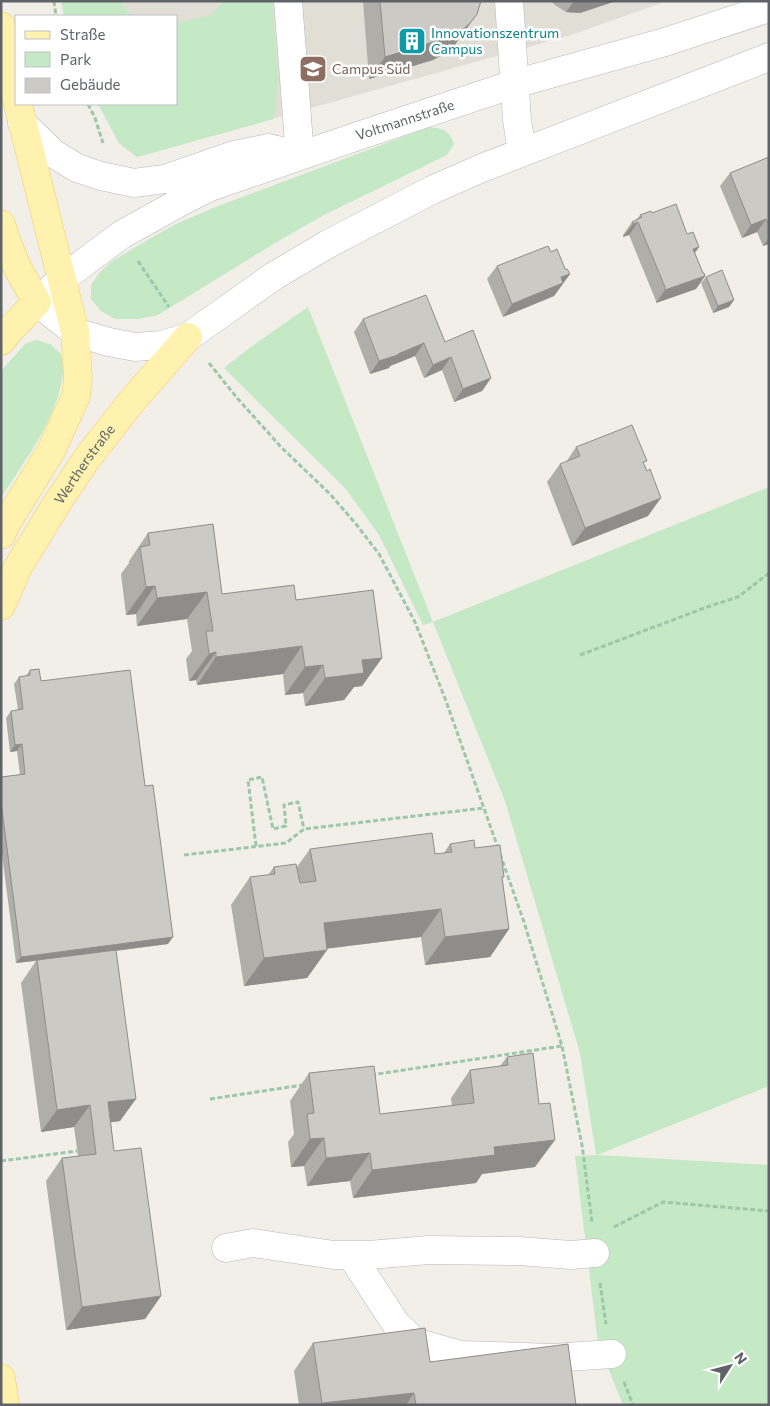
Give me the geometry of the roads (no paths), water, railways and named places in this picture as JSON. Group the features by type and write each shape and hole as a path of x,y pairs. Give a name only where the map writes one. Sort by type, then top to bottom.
{"main road":[{"path":"1,26 15,94"},
{"path":"1,535 51,451 76,396 78,378 75,332 18,108"},
{"path":"1,224 18,269 37,302 1,341"},
{"name":"Wertherstraße","path":"1,606 18,567 88,457 188,337"},
{"path":"1,1378 5,1405"}],"street":[{"path":"18,108 54,154 77,168 101,176 134,183 165,179 234,155 269,148 300,156 288,1"},
{"path":"509,1 517,120 522,152"},
{"name":"Voltmannstraße","path":"62,279 121,235 182,200 210,187 514,84 665,42 769,8"},
{"path":"62,279 37,302 75,332 109,342 135,346 162,345 188,337 274,276 328,244 432,190 522,152 769,58"},
{"path":"226,1248 253,1244 334,1255 429,1250 571,1255 594,1245"},
{"path":"351,1255 396,1324 415,1342 460,1355 553,1358 612,1354"}],"place":[{"name":"Innovationszentrum Campus","path":"412,41"},
{"name":"Campus Süd","path":"313,69"}]}
